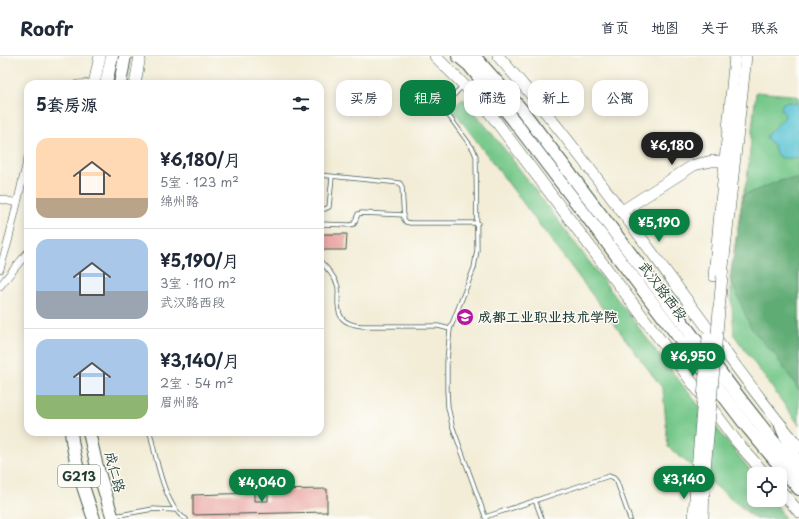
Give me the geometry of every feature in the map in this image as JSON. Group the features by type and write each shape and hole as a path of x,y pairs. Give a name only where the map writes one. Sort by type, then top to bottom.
{"highway":[{"path":"100,80 112,56"},
{"path":"121,80 125,56"},
{"name":"武汉路西段","path":"458,56 469,66 514,121 748,428 799,489"},
{"name":"武汉路西段","path":"474,56 522,110 744,405 799,474"},
{"path":"781,426 799,468"},
{"name":"G213","path":"71,436 80,481 94,519"},
{"name":"成仁路","path":"90,436 112,518"}],"main road":[{"path":"98,80 100,56"},
{"path":"136,80 140,56"},
{"path":"435,56 464,84"},
{"path":"498,56 536,100 622,212 769,412 799,447"},
{"path":"694,519 700,481 729,161 735,56"},
{"path":"729,161 746,56"},
{"path":"492,116 737,442 760,467"},
{"path":"622,212 694,165 712,161 729,161"},
{"path":"68,436 73,450"},
{"path":"95,436 96,462"},
{"path":"700,481 703,519"},
{"path":"787,498 799,512"}],"street":[{"path":"0,269 24,174"},
{"path":"0,199 17,203"},
{"path":"0,285 24,257"},
{"path":"0,275 0,285"}],"lane":[{"path":"464,84 445,108 446,112 474,149 476,156 478,223 477,250 474,268 450,329 447,361 448,407 452,425 486,518 535,500 609,476 614,478 617,482 630,519"},
{"path":"324,175 400,183 402,186 404,219 406,222 478,223"},
{"path":"324,208 329,207 332,176"},
{"path":"324,224 354,224 358,214 362,213 404,215"},
{"path":"324,266 338,285 338,308 340,316 345,322 352,325 362,326 438,326 450,329"},
{"path":"151,436 164,484 175,510 186,519"},
{"path":"535,500 542,519"},
{"path":"112,518 153,509 175,510"}],"green space":[{"path":"756,92 799,97 799,425 734,335 730,278 743,195 747,180"},
{"path":"463,98 464,116 478,116 506,151 666,364 748,467 747,507 778,507 785,519 757,519 752,516 668,447 663,389 456,114 456,104"},
{"path":"799,179 799,390 776,356 751,328 730,278 743,195 782,180"}],"water":[{"path":"786,102 799,104 799,157 779,157 776,154 774,146 766,136 784,118 785,115 781,109 782,104"}],"building":[{"path":"324,234 347,234 346,250 324,250"},
{"path":"327,489 327,512 193,515 193,495 254,493 254,501 268,501 268,490"}],"place":[{"name":"成都工业职业技术学院","path":"465,317"}]}
